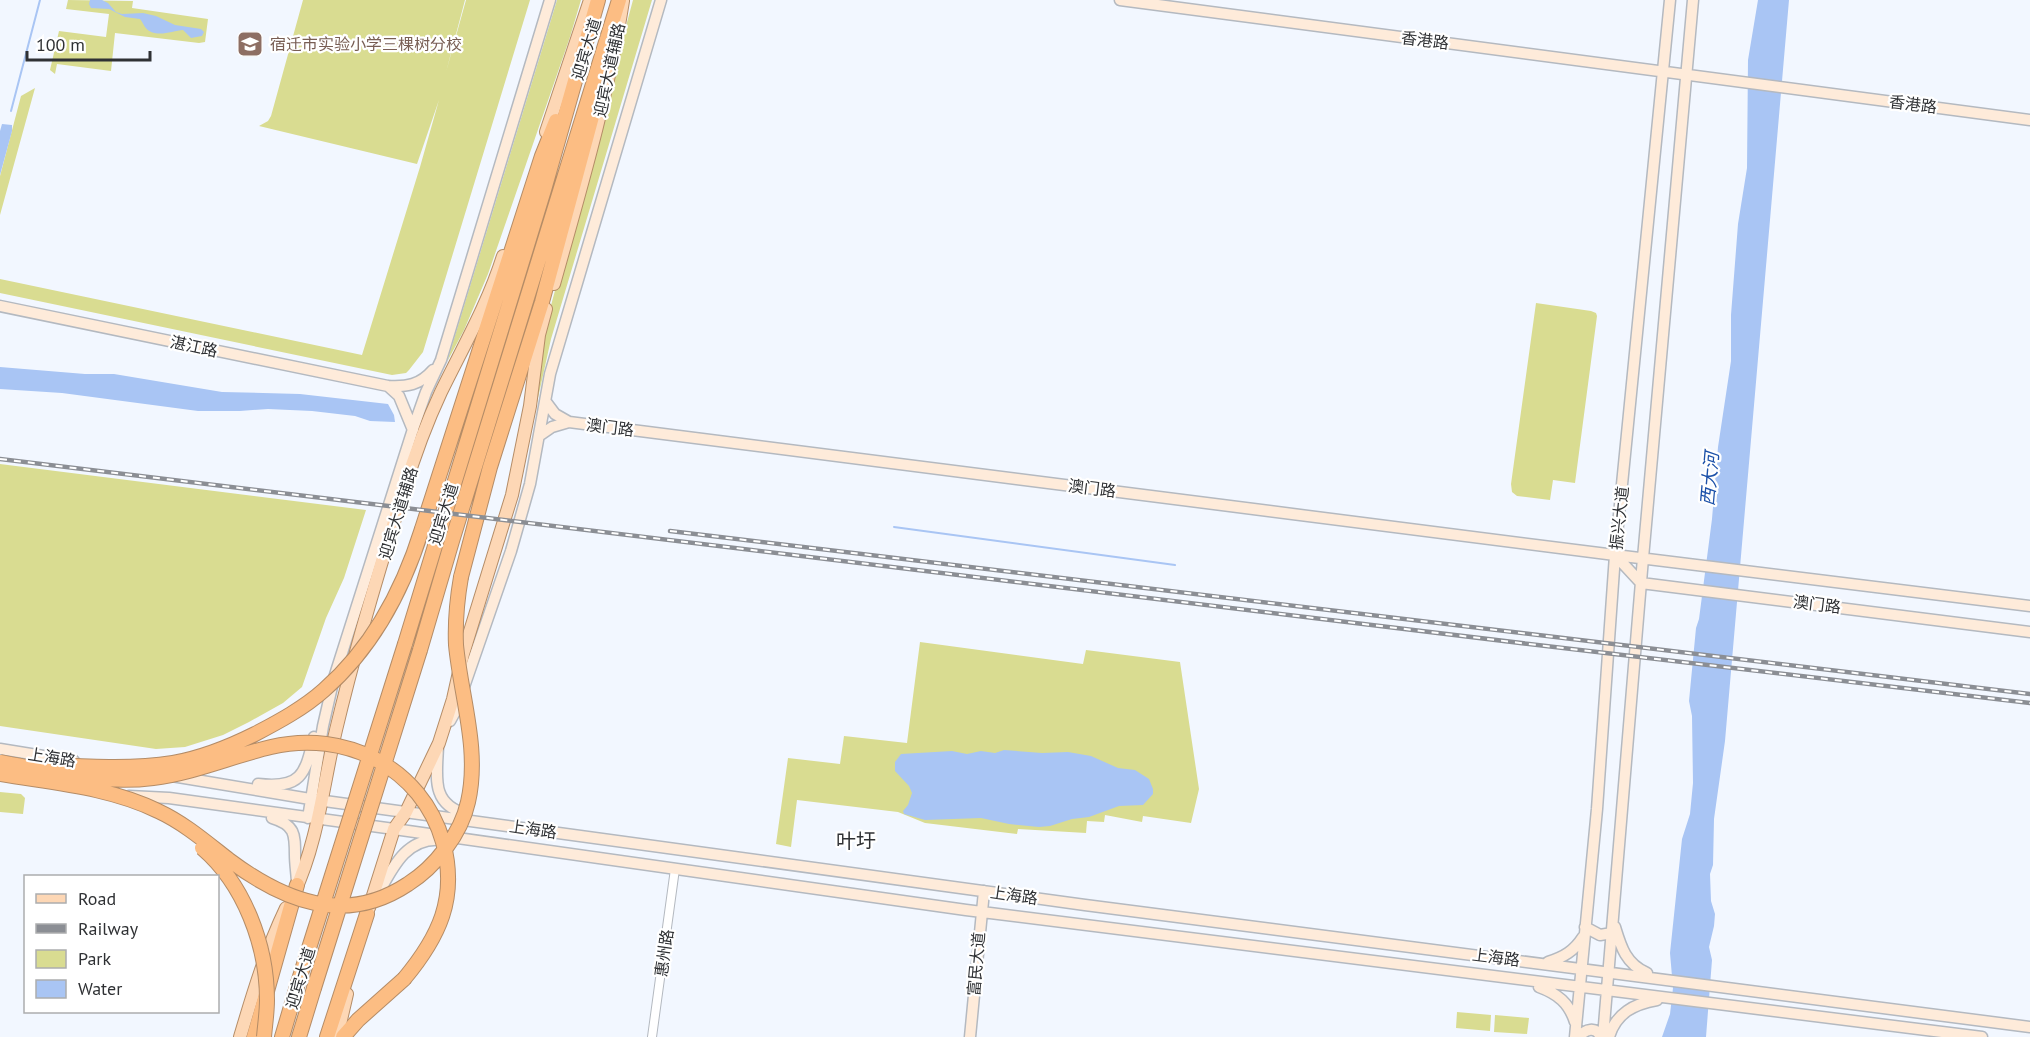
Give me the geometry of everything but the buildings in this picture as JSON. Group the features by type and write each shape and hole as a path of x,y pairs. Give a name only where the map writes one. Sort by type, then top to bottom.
{"highway":[{"name":"迎宾大道","path":"282,1037 544,190 598,0"},
{"name":"迎宾大道","path":"299,1037 621,0"},
{"path":"0,774 93,789 137,801 183,825 266,885 298,899 326,906 353,906 395,892 416,879 437,860 457,830 468,803 472,770 470,737 456,645 461,577 490,467 542,302 588,138 621,0"},
{"path":"0,761 77,766 140,766 174,763 224,747 265,729 294,712 324,690 368,641 390,609 405,579 542,156 584,52"},
{"path":"0,761 69,775 132,780 184,773 272,746 300,742 324,742 347,747 390,767 406,780 426,804 438,828 447,859 449,885 444,914 435,937 420,960 404,979 358,1020 343,1037"},
{"path":"0,774 114,797 175,827 209,854 223,870 246,907 255,930 266,983 264,1037"},
{"path":"254,1037 297,885"},
{"path":"327,1037 367,915"}],"main road":[{"path":"316,800 323,726 334,678 413,430 426,392 441,360 550,0"},
{"name":"迎宾大道辅路","path":"240,1037 275,931 297,885 316,800 404,487 424,430 471,334 499,268 590,0"},
{"name":"迎宾大道辅路","path":"337,1037 367,915 394,828 406,812 439,743 453,699 463,654 512,495 530,406 539,335 616,48 621,0"},
{"path":"554,832 453,810 444,802 439,790 436,774 439,743 456,710 511,550 530,484 550,374 661,0"},
{"name":"香港路","path":"1120,0 2030,120"},
{"name":"振兴大道","path":"1577,1034 1581,968 1597,809 1615,555 1670,0"},
{"name":"振兴大道","path":"1602,1037 1693,0"},
{"name":"湛江路","path":"0,306 388,386 402,387 418,383 441,360"},
{"path":"388,386 402,402 413,430"},
{"path":"546,402 555,414 569,422"},
{"path":"539,436 552,427 569,422"},
{"name":"澳门路","path":"569,422 2030,606"},
{"path":"1615,555 1641,583"},
{"name":"澳门路","path":"1641,583 2030,632"},
{"path":"156,774 266,785 293,782 305,769 331,669 354,615"},
{"name":"上海路","path":"0,749 316,800 1085,905 2030,1027"},
{"name":"上海路","path":"0,780 91,794 169,798 394,828 980,912 1982,1037"},
{"path":"169,798 285,822 296,839 297,885"},
{"path":"367,915 397,859 424,842 436,839 521,851 551,851"},
{"path":"890,878 895,890 890,900"},
{"name":"富民大道","path":"970,1037 980,912 984,891"},
{"path":"1085,905 1079,908 1077,916 1078,920 1086,925"},
{"path":"1613,920 1622,949 1628,959 1637,969 1658,978"},
{"path":"1545,963 1562,958 1571,952 1585,931 1600,935 1612,933"},
{"path":"1545,963 1551,968 1552,973 1547,983"},
{"path":"1645,996 1644,989 1647,982 1658,978"},
{"path":"1522,980 1553,992 1564,1000 1571,1010 1577,1034 1590,1029 1602,1037"},
{"path":"1609,1037 1612,1025 1628,1009 1666,998"}],"street":[{"name":"惠州路","path":"652,1037 675,869"}],"green space":[{"path":"68,0 133,1 132,8 208,19 205,42 115,33 111,71 57,64 55,74 50,70 59,31 106,37 109,14 66,9"},
{"path":"303,0 465,0 446,72 466,0 530,0 423,352 406,373 392,375 0,293 0,279 362,355 439,100 417,164 259,126 268,121 271,116"},
{"path":"557,0 581,0 488,274 464,330 447,362"},
{"path":"633,0 652,0 551,339 536,407 546,324"},
{"path":"35,88 0,215 0,176 21,96"},
{"path":"1536,303 1591,311 1597,316 1575,483 1553,480 1550,500 1517,496 1512,492 1511,484"},
{"path":"0,464 366,510 344,578 326,618 302,687 283,703 249,722 223,735 185,747 156,749 0,726"},
{"path":"920,642 1083,664 1086,650 1180,662 1199,789 1191,823 1143,816 1142,822 1105,815 1104,822 1087,821 1086,833 1018,829 1017,834 925,823 898,812 797,800 791,847 776,844 788,758 840,764 844,736 907,743"},
{"path":"0,792 21,794 25,798 23,814 0,812"},
{"path":"1457,1012 1491,1015 1490,1031 1456,1028"},
{"path":"1495,1015 1529,1018 1527,1034 1494,1032"}],"water":[{"path":"90,0 102,0 116,12 122,14 143,13 175,25 201,29 204,32 202,36 191,38 183,30 153,33 140,19 125,17 109,9 91,8"},
{"path":"1758,0 1789,0 1725,741 1714,819 1713,865 1710,874 1711,901 1715,914 1709,947 1712,960 1706,1037 1662,1037 1670,1014 1673,988 1670,953 1682,839 1690,814 1693,783 1692,716 1689,701 1696,628 1712,519 1718,447 1731,361 1731,315 1738,224 1747,168 1748,60"},
{"path":"2,124 12,125 12,131 0,175 0,131"},
{"path":"0,367 114,374 222,392 300,394 388,404 395,422 370,421 355,416 312,411 268,409 198,411 62,393 0,389"},
{"path":"1004,750 1042,753 1068,752 1091,756 1118,768 1135,770 1149,779 1153,794 1143,805 1119,806 1089,817 1039,827 981,818 925,820 904,814 903,811 912,793 909,786 895,771 895,762 901,754 952,751 967,754 981,751 995,753"}],"waterway":[{"path":"11,111 40,0"},
{"path":"894,527 1175,565"}],"railway":[{"path":"0,459 2030,703"},
{"path":"670,531 2030,694"}],"place":[{"name":"宿迁市实验小学三棵树分校","path":"250,44"}],"district":[{"name":"叶圩","path":"856,841"}],"water label":[{"name":"西大河","path":"1710,479"}]}
